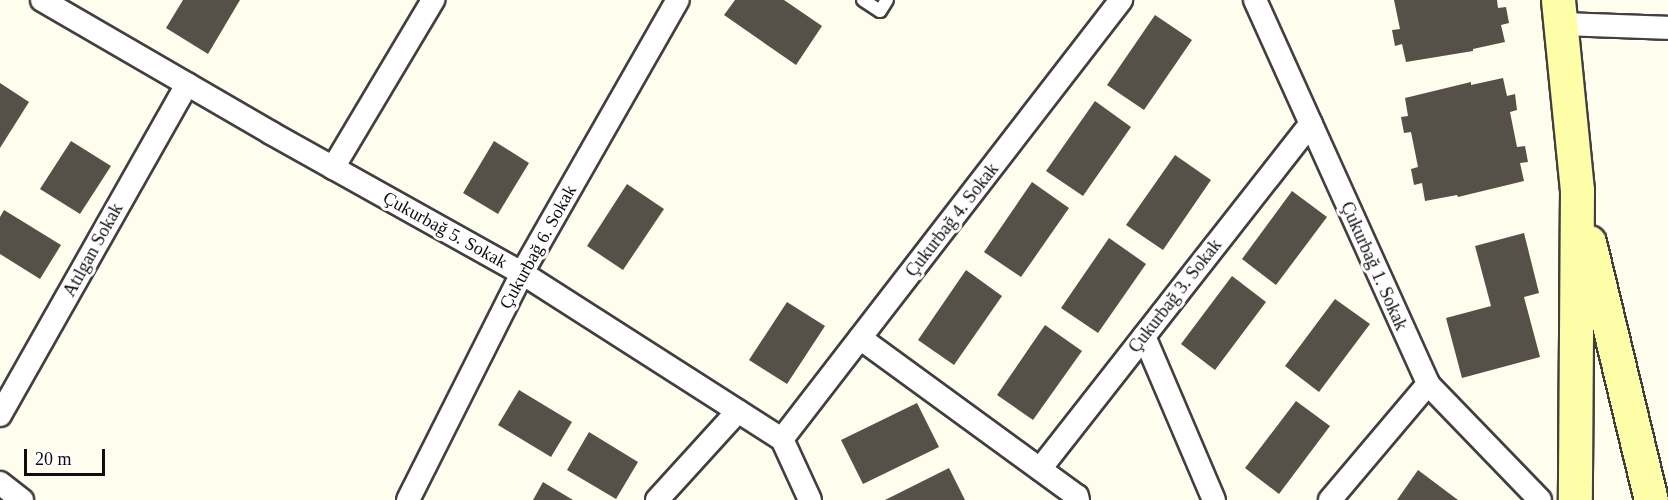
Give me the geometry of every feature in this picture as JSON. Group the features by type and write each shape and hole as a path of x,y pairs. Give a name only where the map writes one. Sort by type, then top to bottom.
{"main road":[{"path":"1559,12 1577,190 1575,500"},
{"path":"1577,190 1652,500"}],"street":[{"name":"Çukurbağ 5. Sokak","path":"42,0 333,168 522,273 782,439"},
{"path":"333,168 433,0"},
{"name":"Çukurbağ 6. Sokak","path":"408,500 522,273 678,0"},
{"name":"Çukurbağ 4. Sokak","path":"782,439 1121,0"},
{"name":"Çukurbağ 1. Sokak","path":"1255,0 1428,384 1540,500"},
{"path":"1559,12 1668,28"},
{"name":"Atılgan Sokak","path":"0,415 187,84"},
{"name":"Çukurbağ 3. Sokak","path":"1040,469 1311,124"},
{"path":"1144,336 1214,500"},
{"path":"860,338 1077,496 1078,500"},
{"path":"1330,500 1428,384"},
{"path":"657,500 738,411"},
{"path":"782,439 810,500"},
{"path":"0,483 22,500"}],"lane":[{"path":"863,0 880,11 887,0"}],"building":[{"path":"183,0 240,0 208,54 166,28"},
{"path":"735,0 784,0 822,26 796,65 724,15"},
{"path":"1394,0 1497,0 1498,8 1506,7 1509,23 1501,25 1505,42 1473,49 1473,51 1406,62 1402,44 1395,46 1392,30 1400,29"},
{"path":"1155,15 1192,40 1144,110 1107,85"},
{"path":"1503,78 1507,96 1515,94 1517,110 1510,112 1517,147 1525,146 1528,162 1520,163 1524,181 1458,197 1457,195 1425,201 1422,183 1414,185 1411,169 1418,167 1411,132 1404,133 1401,117 1408,116 1405,98 1471,82 1471,85"},
{"path":"0,83 29,102 0,148"},
{"path":"1095,101 1131,127 1083,196 1046,171"},
{"path":"71,141 111,166 80,214 40,189"},
{"path":"494,141 529,163 498,214 463,193"},
{"path":"1175,155 1211,180 1163,250 1126,225"},
{"path":"1032,182 1069,208 1021,277 984,252"},
{"path":"627,184 664,209 623,270 587,246"},
{"path":"1292,191 1327,217 1276,285 1242,259"},
{"path":"4,210 61,245 40,279 0,254 0,217"},
{"path":"1524,233 1539,293 1524,297 1540,357 1462,378 1446,318 1491,306 1475,246"},
{"path":"1109,238 1146,264 1098,333 1061,308"},
{"path":"966,270 1002,296 954,365 918,340"},
{"path":"1232,276 1266,302 1215,370 1181,344"},
{"path":"1335,299 1370,324 1319,392 1285,366"},
{"path":"787,302 825,326 787,384 749,360"},
{"path":"1045,325 1082,351 1033,420 997,395"},
{"path":"519,390 572,422 551,457 498,425"},
{"path":"1296,401 1330,426 1279,494 1245,468"},
{"path":"917,403 939,447 863,484 841,440"},
{"path":"589,432 638,462 616,499 567,470"},
{"path":"949,468 965,500 885,500"},
{"path":"1418,470 1458,500 1397,500"},
{"path":"543,482 573,500 533,500"}]}
